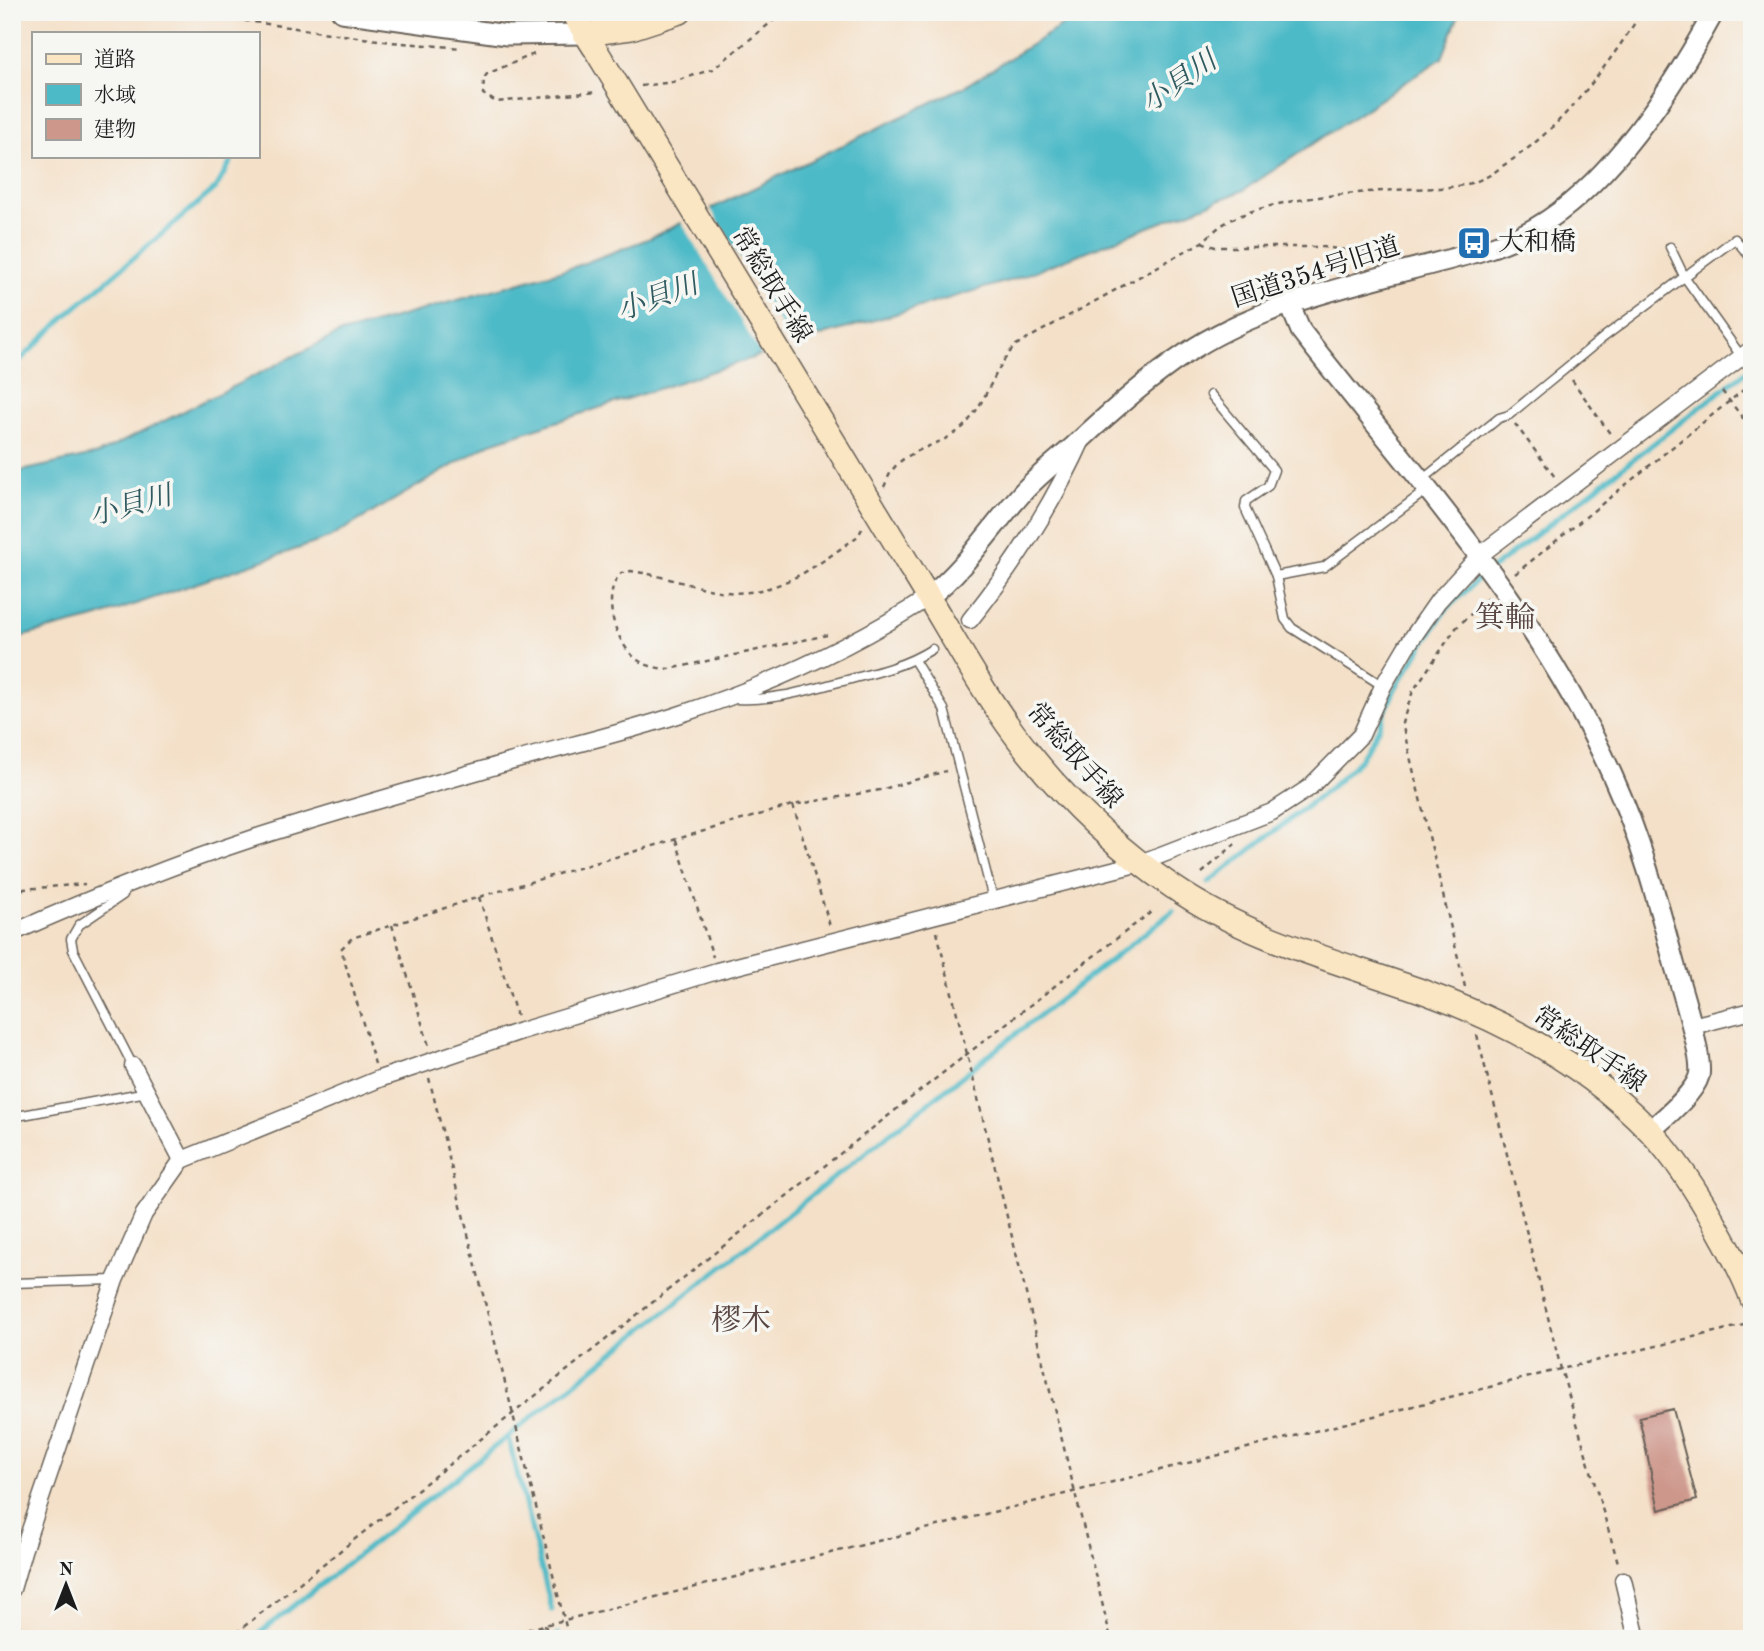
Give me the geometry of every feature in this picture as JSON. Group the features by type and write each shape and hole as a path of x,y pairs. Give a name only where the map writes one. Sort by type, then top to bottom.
{"main road":[{"name":"常総取手線","path":"572,12 979,681 1028,752 1080,811 1139,863 1206,908 1292,948 1426,993 1514,1030 1591,1080 1650,1131 1676,1162 1712,1217 1752,1299"},
{"path":"591,43 680,12"}],"street":[{"path":"342,12 507,35 591,43"},
{"name":"国道354号旧道","path":"929,597 962,568 1025,490 1141,385 1187,353 1223,332 1290,305 1498,245 1537,227 1567,205 1605,169 1640,128 1673,83 1714,12"},
{"path":"1290,305 1301,331 1425,484 1499,581 1544,648 1612,775 1648,865 1692,1026 1700,1070 1699,1079 1677,1106 1650,1131"},
{"path":"12,1589 18,1550 115,1280 144,1214 182,1160 379,1079 521,1031 717,971 1139,863 1272,812 1309,788 1361,735 1383,686 1406,647 1438,601 1482,558 1746,352"},
{"path":"970,620 1001,581 1067,474 1083,438"},
{"path":"12,933 84,901 253,838 679,715 727,698 864,636 929,597"},
{"path":"1692,1026 1752,1011"},
{"path":"133,1066 182,1160"},
{"path":"1623,1580 1637,1639"},
{"path":"12,1630 13,1639"}],"lane":[{"path":"1276,576 1324,567 1425,484 1499,418 1509,415 1564,369 1735,239 1752,259"},
{"path":"1670,247 1684,276 1746,352"},
{"path":"1211,395 1274,470 1268,486 1246,501 1245,508 1276,576 1285,619 1292,628 1383,686"},
{"path":"727,698 757,700 780,697 914,660 932,649"},
{"path":"914,660 944,709 993,899"},
{"path":"126,886 123,895 79,925 71,939 73,950 133,1066"},
{"path":"12,1116 146,1092"},
{"path":"12,1283 115,1280"}],"path":[{"path":"185,12 391,42 473,49"},
{"path":"881,493 893,468 905,458 936,445 963,427 982,401 1004,357 1016,345 1202,242 1222,225 1272,207 1346,193 1456,187 1483,179 1540,139 1619,48 1642,12"},
{"path":"1202,242 1215,247 1323,247 1367,253"},
{"path":"1564,369 1620,448"},
{"path":"1623,1580 1561,1369 1402,723 1413,691 1456,628 1499,581 1752,383"},
{"path":"1726,396 1752,430"},
{"path":"1509,415 1566,491"},
{"path":"834,634 670,669 652,668 634,657 617,633 610,589 621,573 631,571 729,592 764,589 795,577 824,559 858,536 864,525"},
{"path":"379,1079 341,949 352,938 480,897 793,805 880,790 960,767"},
{"path":"793,805 834,940"},
{"path":"676,840 717,971"},
{"path":"12,890 90,883"},
{"path":"480,897 521,1031"},
{"path":"228,1639 513,1416 966,1052 1153,910"},
{"path":"933,915 1111,1639"},
{"path":"392,925 429,1062 514,1422 569,1639"},
{"path":"489,1639 1561,1369 1752,1324"},
{"path":"545,1625 549,1639"}],"water":[{"name":"小貝川","path":"1084,12 1460,12 1442,58 1242,191 1015,279 827,334 491,443 329,538 95,618 12,639 12,473 98,454 338,334 574,267 648,239 963,87"}],"pier":[{"path":"709,206 795,348 763,358 680,220"}],"building":[{"path":"1673,1409 1697,1500 1659,1510 1639,1417"}],"waterway":[{"path":"12,368 69,313 216,188 233,158"},
{"path":"1208,883 1330,788 1360,760 1378,729 1395,689 1445,611 1475,582 1752,367"},
{"path":"252,1639 1173,911"},
{"path":"508,1437 552,1610"},
{"path":"558,1634 559,1639"}],"place":[{"name":"大和橋","path":"1474,243"}],"district":[{"name":"箕輪","path":"1505,619"},
{"name":"樛木","path":"741,1322"}]}
